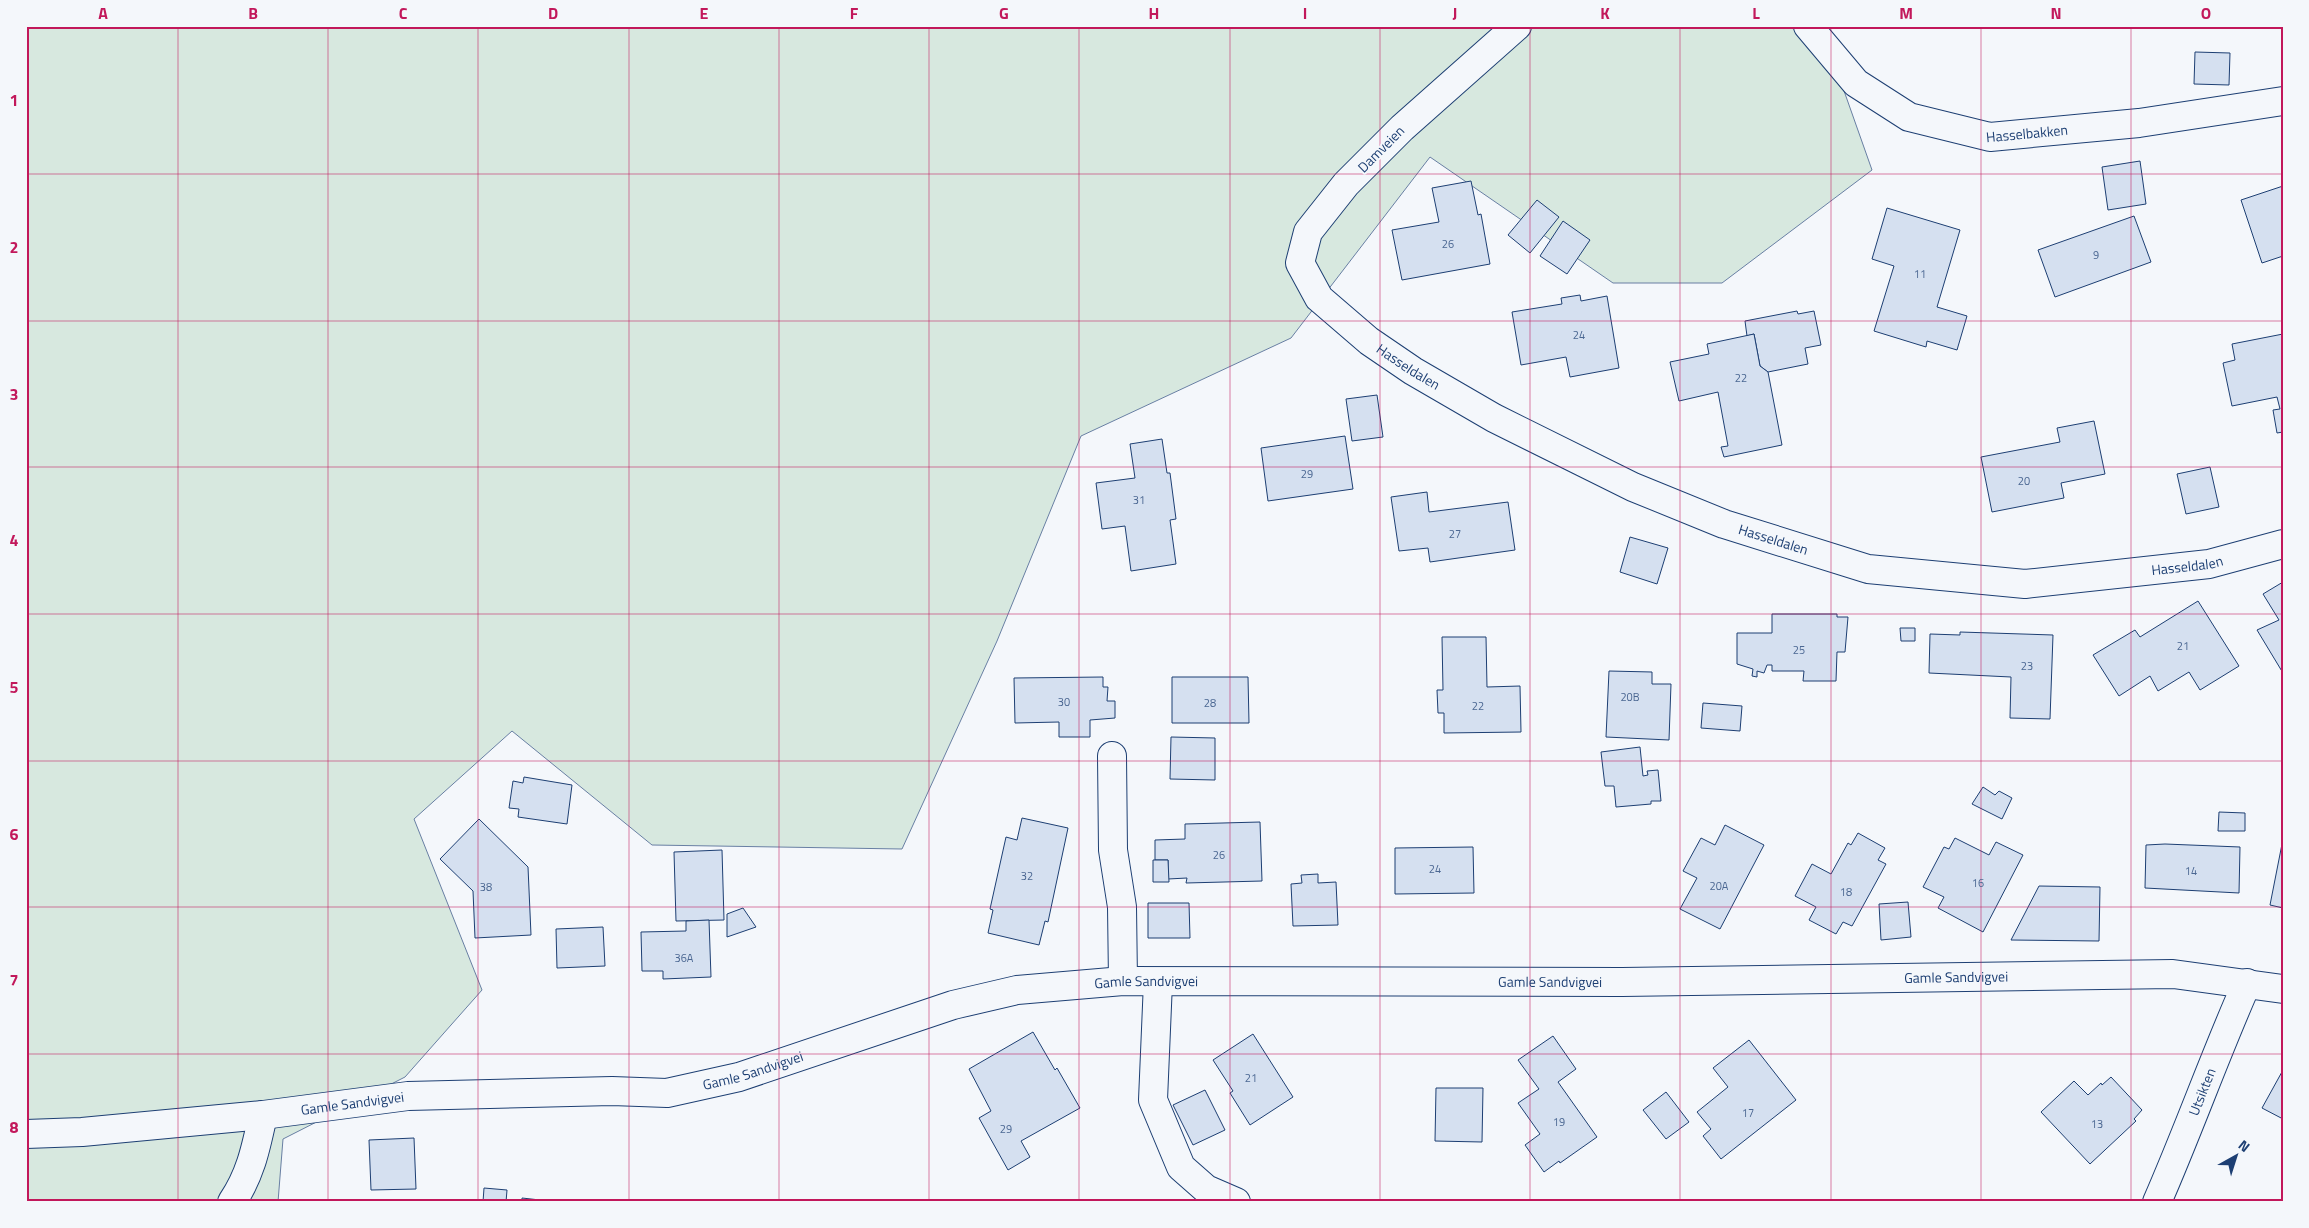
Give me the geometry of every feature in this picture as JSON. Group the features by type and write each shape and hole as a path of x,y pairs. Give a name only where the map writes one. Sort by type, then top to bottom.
{"street":[{"name":"Damveien","path":"1319,298 1300,263 1308,232 1346,184 1402,128 1517,26"},
{"name":"Hasselbakken","path":"1808,26 1856,83 1909,118 1990,137 2139,123 2283,101"},
{"name":"Hasseldalen","path":"1319,298 1369,341 1413,370 1494,418 1529,436 1633,487 1724,524 1868,569 2025,584 2208,564 2283,544"},
{"path":"1112,756 1113,850 1122,907 1123,981"},
{"name":"Gamle Sandvigvei","path":"26,1134 82,1132 263,1115 408,1096 612,1091 667,1092 739,1077 952,1004 1016,990 1123,981 1622,982 2173,974 2247,982 2283,989"},
{"path":"1158,982 1153,1100 1181,1167 1206,1189 1236,1202"},
{"name":"Utsikten","path":"2156,1202 2188,1130 2220,1044 2247,982"},
{"path":"232,1202 244,1184 254,1154 263,1115"}],"shaded area":[{"path":"26,26 1809,26 1843,88 1872,170 1722,283 1613,283 1430,157 1291,338 1081,436 997,641 902,849 652,845 512,731 414,819 482,990 405,1077 283,1139 278,1202 26,1202"}],"building":[{"path":"2195,52 2230,53 2229,85 2194,84"},
{"path":"2140,161 2146,204 2108,210 2102,167"},
{"path":"1471,181 1478,215 1481,214 1490,264 1402,280 1392,230 1439,222 1432,188"},
{"path":"2283,186 2283,256 2262,263 2241,200"},
{"path":"1537,200 1559,217 1530,253 1508,235"},
{"path":"1887,208 1960,230 1937,307 1967,316 1957,350 1927,341 1926,347 1874,331 1894,266 1872,259"},
{"path":"2134,216 2151,262 2055,297 2038,250"},
{"path":"1563,221 1590,240 1567,274 1540,256"},
{"path":"1580,295 1581,301 1607,296 1619,368 1570,377 1566,357 1521,365 1512,312 1562,304 1561,298"},
{"path":"1797,311 1798,314 1814,311 1821,345 1805,348 1808,364 1768,372 1760,366 1754,334 1747,336 1745,321"},
{"path":"1754,334 1760,366 1768,372 1782,445 1724,457 1721,447 1728,446 1718,392 1679,401 1670,362 1709,354 1707,344"},
{"path":"2283,334 2283,432 2277,433 2273,410 2280,409 2277,397 2232,406 2223,363 2235,360 2232,344"},
{"path":"1377,395 1383,437 1352,441 1346,399"},
{"path":"2094,421 2105,474 2061,483 2064,498 1992,512 1981,457 2060,442 2057,428"},
{"path":"1345,436 1353,489 1268,501 1261,448"},
{"path":"1162,439 1167,473 1170,473 1176,519 1170,520 1176,564 1131,571 1125,526 1102,529 1096,483 1135,478 1130,444"},
{"path":"2210,467 2219,507 2186,514 2177,474"},
{"path":"1427,492 1429,512 1508,502 1515,550 1430,562 1428,548 1399,551 1391,497"},
{"path":"1630,537 1668,548 1657,584 1620,572"},
{"path":"2283,582 2283,673 2257,630 2279,620 2263,594"},
{"path":"2198,601 2239,666 2200,690 2189,672 2158,691 2150,676 2119,696 2093,655 2135,630 2140,637"},
{"path":"1772,614 1837,614 1837,617 1848,617 1845,652 1837,652 1836,681 1803,681 1804,671 1772,671 1772,665 1767,665 1764,673 1757,671 1757,677 1752,676 1753,669 1737,664 1737,633 1772,633"},
{"path":"1900,628 1915,628 1915,641 1901,641"},
{"path":"1960,632 2053,635 2050,719 2010,718 2011,677 1929,673 1930,634 1960,635"},
{"path":"1442,637 1486,637 1487,687 1520,686 1521,732 1444,733 1444,713 1438,713 1437,690 1443,690"},
{"path":"1609,671 1652,672 1652,684 1671,684 1669,740 1606,737"},
{"path":"1103,677 1103,687 1108,687 1107,701 1115,701 1115,718 1090,720 1090,737 1059,737 1059,722 1015,723 1014,678"},
{"path":"1172,677 1248,677 1249,723 1172,723"},
{"path":"1703,703 1742,706 1740,731 1701,728"},
{"path":"1171,737 1215,738 1215,780 1170,779"},
{"path":"1640,747 1643,776 1648,775 1647,771 1658,770 1661,801 1651,801 1651,804 1616,807 1614,786 1605,786 1601,752"},
{"path":"524,777 572,785 567,824 518,817 519,809 509,808 513,781 523,783"},
{"path":"1983,787 1995,795 1999,791 2012,798 2002,819 1972,804"},
{"path":"2219,812 2245,813 2245,831 2218,831"},
{"path":"1022,818 1068,828 1048,922 1045,921 1039,945 988,933 993,910 990,909 1006,837 1017,840"},
{"path":"479,819 528,867 531,935 475,938 473,891 440,859"},
{"path":"1260,822 1262,881 1186,883 1187,878 1168,879 1168,860 1155,860 1155,840 1185,839 1185,824"},
{"path":"1725,825 1764,845 1720,929 1680,909 1697,878 1683,871 1701,838 1715,845"},
{"path":"1858,833 1885,848 1878,860 1886,864 1852,926 1843,922 1836,934 1809,920 1816,907 1795,896 1812,864 1831,874 1848,843 1851,845"},
{"path":"1955,838 1989,855 1996,842 2023,855 1983,932 1938,908 1944,897 1923,887 1944,847 1949,849"},
{"path":"2283,844 2283,908 2270,905"},
{"path":"2146,845 2240,847 2239,893 2145,888"},
{"path":"1473,847 1474,893 1395,894 1395,848"},
{"path":"722,850 724,920 676,921 674,852"},
{"path":"1153,860 1168,860 1169,882 1153,882"},
{"path":"1318,874 1318,883 1336,882 1338,925 1293,926 1291,884 1302,883 1301,875"},
{"path":"2039,886 2100,887 2099,941 2011,940"},
{"path":"1908,902 1911,937 1881,940 1879,904"},
{"path":"1148,903 1189,903 1190,938 1148,938"},
{"path":"743,908 756,927 727,937 727,914"},
{"path":"709,920 711,977 663,979 663,971 642,971 641,932 686,931 686,921"},
{"path":"603,927 605,966 557,968 556,929"},
{"path":"1033,1032 1080,1108 1021,1141 1030,1157 1008,1170 979,1118 991,1111 969,1069"},
{"path":"1253,1034 1293,1097 1250,1125 1230,1093 1233,1091 1213,1060"},
{"path":"1553,1036 1576,1069 1558,1082 1597,1137 1544,1172 1525,1145 1540,1134 1518,1103 1539,1089 1518,1060"},
{"path":"1749,1040 1796,1100 1721,1159 1703,1136 1711,1129 1697,1112 1728,1087 1713,1068"},
{"path":"2283,1070 2283,1119 2262,1108"},
{"path":"2111,1077 2142,1110 2134,1119 2136,1121 2090,1164 2041,1112 2074,1081 2088,1095"},
{"path":"1436,1088 1483,1088 1482,1142 1435,1141"},
{"path":"1205,1090 1225,1130 1193,1145 1173,1105"},
{"path":"1666,1092 1689,1122 1666,1139 1643,1110"},
{"path":"414,1138 416,1189 371,1190 369,1140"},
{"path":"484,1188 507,1190 506,1202 483,1202"},
{"path":"522,1198 540,1200 540,1202 522,1202"}]}
